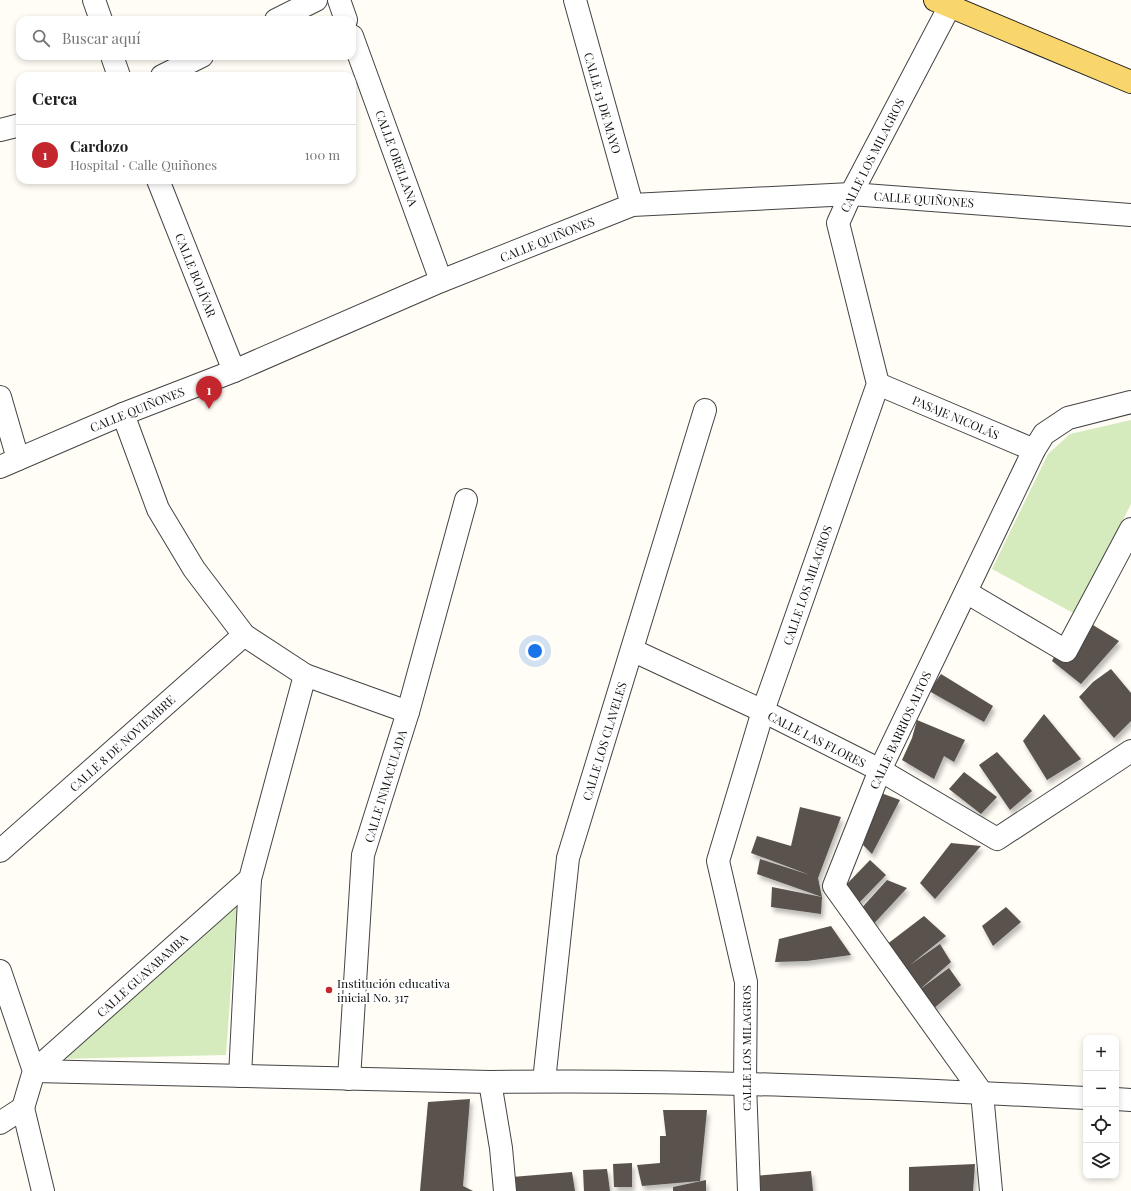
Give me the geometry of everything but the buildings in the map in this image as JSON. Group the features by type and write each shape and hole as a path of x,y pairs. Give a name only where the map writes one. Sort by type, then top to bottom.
{"main road":[{"path":"946,2 1131,82"}],"street":[{"path":"94,0 99,16"},
{"path":"284,16 316,0"},
{"path":"339,0 345,16"},
{"name":"CALLE 13 DE MAYO","path":"575,0 632,205"},
{"name":"CALLE LOS MILAGROS","path":"749,1191 745,1084 746,982 718,861 763,711 878,384 838,223 946,2"},
{"name":"CALLE ORELLANA","path":"356,47 441,281"},
{"path":"113,60 118,72"},
{"path":"170,72 194,60"},
{"path":"0,130 16,126"},
{"name":"CALLE BOLÍVAR","path":"160,184 234,371"},
{"name":"CALLE QUIÑONES","path":"9,463 123,414 234,371 441,281 632,205 851,194 1131,215"},
{"name":"PASAJE NICOLÁS","path":"878,384 1034,450"},
{"path":"0,397 9,463"},
{"name":"CALLE BARRIOS ALTOS","path":"982,1093 834,886 880,770 1034,450 1044,434 1068,418 1131,402"},
{"name":"CALLE LOS CLAVELES","path":"544,1081 568,858 705,410"},
{"path":"123,414 158,509 194,569 244,634 305,675 408,712"},
{"name":"CALLE INMACULADA","path":"349,1079 363,855 408,712 466,500"},
{"path":"966,592 1066,651 1131,529"},
{"name":"CALLE 8 DE NOVIEMBRE","path":"0,851 244,634"},
{"name":"CALLE LAS FLORES","path":"632,650 763,711 880,770 997,839 1131,751"},
{"path":"240,1076 250,879 305,675"},
{"name":"CALLE GUAYABAMBA","path":"34,1071 250,879"},
{"path":"0,971 34,1071 22,1108 43,1191"},
{"path":"34,1071 490,1082 544,1081 745,1084 1083,1098"},
{"path":"490,1082 501,1148 505,1191"},
{"path":"982,1093 992,1191"},
{"path":"1119,1099 1131,1100"},
{"path":"0,1123 22,1108"}],"green space":[{"path":"1131,420 1131,504 1075,614 992,569 1048,454 1070,434"},
{"path":"237,903 226,1055 57,1059"}],"place":[{"name":"Cardozo","path":"209,409"},
{"name":"Institución educativa inicial No. 317","path":"329,990"}]}
